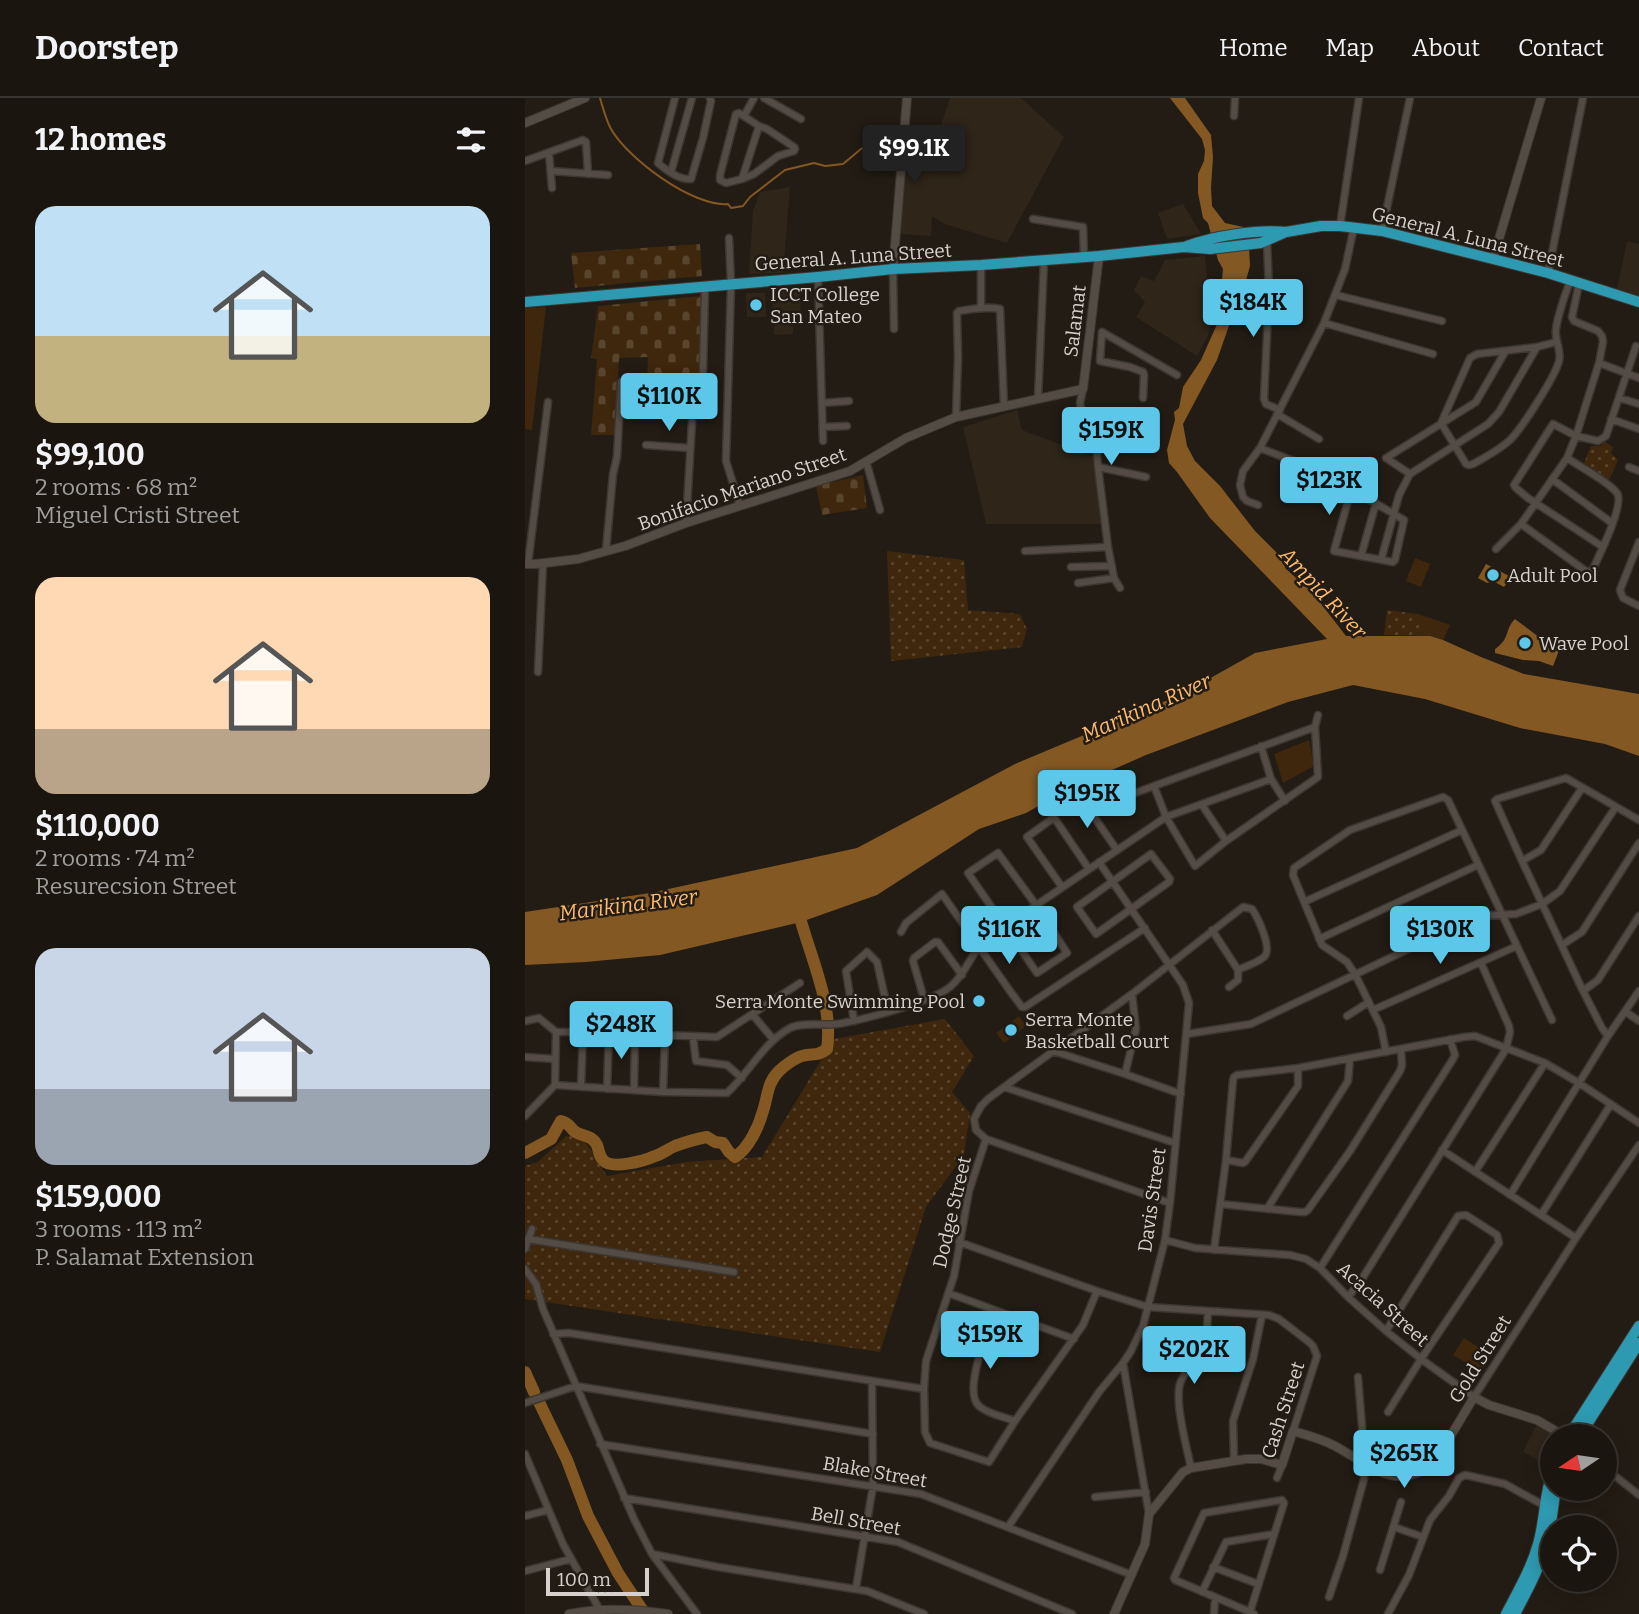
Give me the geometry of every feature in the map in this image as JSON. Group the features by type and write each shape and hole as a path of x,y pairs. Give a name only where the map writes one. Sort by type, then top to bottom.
{"main road":[{"name":"General A. Luna Street","path":"525,302 893,269 1099,256 1263,239 1272,231 1340,226 1382,231 1493,259 1548,273 1639,302"},
{"path":"1575,1424 1639,1326"},
{"path":"1587,1424 1639,1343"},
{"path":"1506,1614 1528,1572 1538,1545 1545,1502"},
{"path":"1515,1614 1543,1555 1549,1537 1554,1502"}],"street":[{"path":"675,98 658,160 659,165 688,180 691,179 703,138 710,98"},
{"path":"671,172 692,98"},
{"path":"744,116 754,98"},
{"path":"764,98 801,119"},
{"path":"894,329 893,269 907,98"},
{"path":"1234,116 1235,98"},
{"path":"1340,226 1359,98"},
{"path":"1382,231 1410,98"},
{"path":"1493,259 1541,98"},
{"path":"1548,273 1583,98"},
{"path":"525,123 583,99"},
{"path":"739,113 759,126 794,147 794,151 778,156 754,174 726,183 720,180 736,114 739,113"},
{"path":"742,178 759,126"},
{"path":"525,162 583,140 588,174"},
{"path":"549,153 552,188"},
{"path":"551,171 608,175"},
{"path":"1033,219 1083,228 1084,257"},
{"path":"1258,505 1247,502 1243,497 1240,485 1243,471 1260,448 1324,323 1345,269 1354,227"},
{"path":"729,237 731,284 726,461 740,506"},
{"path":"1263,239 1269,291 1264,399 1266,404 1319,439"},
{"name":"Salamat","path":"1083,389 1099,256"},
{"path":"1038,398 1044,260"},
{"path":"981,265 981,308"},
{"path":"818,277 823,441"},
{"path":"1441,423 1469,465 1510,440 1549,383 1559,362 1555,330 1574,282"},
{"path":"1496,549 1521,524 1567,458 1599,363 1602,336 1598,331 1574,321 1571,317 1574,282"},
{"path":"702,410 705,287"},
{"path":"1336,295 1441,321"},
{"path":"956,417 959,311 997,308 1001,312 1004,407"},
{"path":"1324,323 1433,354"},
{"path":"1090,329 1102,332 1177,375"},
{"path":"1102,332 1100,361 1143,372 1143,398"},
{"path":"1441,423 1470,358 1556,342"},
{"path":"1604,547 1514,485 1551,425 1555,424 1576,436 1598,441 1606,436 1636,346"},
{"path":"1381,560 1399,495 1411,474 1487,424 1499,412 1537,347"},
{"path":"1411,474 1386,458 1476,402 1505,352"},
{"path":"1599,363 1639,378"},
{"path":"606,550 617,457 621,382"},
{"path":"1083,389 1080,403 1093,429 1096,442 1108,547 1114,578 1120,588"},
{"name":"Bonifacio Mariano Street","path":"526,564 578,559 625,545 850,471 906,438 956,417 1083,389"},
{"path":"1619,398 1639,404"},
{"path":"822,403 849,401"},
{"path":"526,564 548,402"},
{"path":"1611,419 1639,429"},
{"path":"686,523 692,422"},
{"path":"823,427 846,426"},
{"path":"646,445 689,448"},
{"path":"1260,448 1304,465"},
{"path":"1521,524 1587,572 1592,571 1604,547 1620,500 1619,495 1612,487 1567,458"},
{"path":"866,461 880,510"},
{"path":"1098,467 1146,477"},
{"path":"1629,467 1639,471"},
{"path":"1552,479 1612,523"},
{"path":"1353,490 1394,513 1405,521 1393,562 1335,552 1349,491 1353,490"},
{"path":"1361,556 1376,503"},
{"path":"1639,542 1620,590 1623,598 1639,606"},
{"path":"1025,551 1108,547"},
{"path":"538,672 543,563"},
{"path":"1071,567 1112,566"},
{"path":"1078,583 1114,578"},
{"path":"1154,786 1166,817 1195,866 1226,841 1316,779 1315,727 1318,715"},
{"path":"1117,850 1092,814 1094,808 1315,727"},
{"path":"1261,746 1271,779 1285,801"},
{"path":"1608,1036 1583,991 1495,804 1497,799 1566,778 1639,820"},
{"path":"555,1085 727,1093 773,1039 793,1026 854,1021 924,999 950,987 962,975 979,945 1166,817 1271,779"},
{"path":"1522,861 1541,850 1582,788"},
{"path":"1386,1052 1381,1027 1355,974 1347,962 1322,945 1319,939 1293,874 1294,868 1350,830 1443,797 1448,800 1552,1020"},
{"path":"1202,805 1226,841"},
{"path":"1187,1034 1251,1024 1478,916 1516,914 1542,904 1560,891 1615,808"},
{"path":"1062,887 1027,837 1052,819 1055,819 1089,869"},
{"path":"1304,902 1462,830"},
{"path":"1562,945 1583,932 1639,843"},
{"path":"998,853 1067,953 1037,974 1005,926 968,873 998,853"},
{"path":"1151,854 1170,879 1096,934 1077,907 1113,881 1151,854"},
{"name":"Davis Street","path":"1008,1527 1138,1338 1165,1240 1187,1034 1188,996 1099,862"},
{"path":"1319,939 1478,865"},
{"path":"901,932 906,923 942,894 1022,1007 1145,928"},
{"path":"1170,1203 986,1139 976,1130 974,1119 981,1106 1004,1087 1132,994 1243,907 1252,909 1268,949 1263,958 1238,970"},
{"path":"1583,991 1598,980 1639,916"},
{"path":"1212,930 1238,970 1238,980 1229,987"},
{"path":"924,999 913,961 935,942 938,942 962,975"},
{"path":"1373,1010 1517,946"},
{"path":"854,1021 846,971 867,953 877,962 888,1011"},
{"path":"1348,1297 1506,1049 1510,1026 1481,963"},
{"path":"525,1021 539,1018 556,1032 717,1037 800,983"},
{"path":"1510,1195 1608,1036 1639,991"},
{"path":"1125,1074 1136,1029 1132,994"},
{"path":"1347,1016 1369,1002"},
{"path":"1626,1012 1639,1021"},
{"path":"752,1014 773,1039"},
{"path":"525,1115 555,1085 556,1032"},
{"path":"581,1087 583,1032"},
{"path":"607,1089 609,1033"},
{"path":"634,1090 635,1035"},
{"path":"663,1092 665,1036"},
{"path":"1214,1250 1234,1077 1475,1036 1545,1063 1639,1123"},
{"path":"693,1037 696,1060 727,1065 742,1078"},
{"path":"1320,1268 1453,1059 1450,1039"},
{"path":"1220,1204 1300,1212 1308,1210 1350,1151 1400,1071 1401,1049"},
{"path":"1053,1051 1181,1094"},
{"path":"525,1057 555,1059"},
{"path":"1267,1209 1348,1081 1350,1059"},
{"path":"1475,1172 1545,1063"},
{"path":"1226,1160 1245,1162 1298,1086 1298,1068"},
{"path":"1004,1087 1175,1143"},
{"path":"1541,1215 1611,1104"},
{"name":"Dodge Street","path":"986,1139 969,1191 954,1276 924,1371 927,1440 934,1446 989,1462 1074,1339 1088,1315 1097,1291"},
{"name":"Gold Street","path":"1293,1431 1325,1441 1384,1474 1408,1476 1435,1462 1474,1396 1639,1145"},
{"path":"1442,1150 1576,1238"},
{"path":"1386,1331 1458,1216 1466,1215 1497,1235 1499,1243 1388,1412"},
{"path":"525,1249 532,1229"},
{"path":"528,1239 734,1272"},
{"name":"Acacia Street","path":"1165,1240 1214,1250 1300,1256 1320,1268 1386,1331 1474,1396 1489,1405 1544,1424"},
{"path":"960,1242 1148,1307 1262,1315 1253,1360 1233,1421 1234,1460"},
{"path":"525,1269 536,1284 553,1334 624,1498 652,1554 697,1614"},
{"path":"948,1293 1074,1339"},
{"path":"996,1311 975,1374 973,1392 981,1408 1015,1421"},
{"path":"1191,1468 1178,1391 1181,1381 1202,1351 1208,1312"},
{"name":"Cash Street","path":"1262,1315 1279,1319 1309,1342 1316,1351 1315,1363 1277,1478"},
{"path":"553,1334 569,1333 924,1390"},
{"path":"1114,1614 1145,1544 1149,1514 1123,1363"},
{"path":"1329,1597 1364,1479 1358,1377"},
{"path":"856,1588 873,1486 872,1381"},
{"path":"525,1403 576,1386 873,1434"},
{"name":"Blake Street","path":"600,1444 921,1494 1132,1575"},
{"path":"525,1454 563,1544 601,1611"},
{"path":"1149,1514 1178,1476 1191,1468 1254,1458 1282,1465"},
{"path":"1388,1614 1409,1576 1430,1520 1459,1478 1465,1475 1505,1484 1545,1506"},
{"path":"1617,1478 1639,1495"},
{"path":"1095,1497 1146,1492"},
{"name":"Bell Street","path":"624,1498 898,1542 1072,1614"},
{"path":"1282,1500 1284,1503 1274,1534 1252,1613 1174,1578 1204,1513 1282,1500"},
{"path":"1380,1570 1401,1502"},
{"path":"525,1516 548,1510"},
{"path":"1394,1527 1423,1536"},
{"path":"1202,1592 1226,1542 1274,1534"},
{"path":"652,1554 856,1588 924,1614"},
{"path":"525,1571 571,1559"},
{"path":"1213,1567 1258,1584"},
{"path":"1214,1614 1215,1598"},
{"path":"569,1614 627,1610 669,1614"}],"shaded area":[{"path":"950,98 1021,98 1064,137 1007,243 945,224 932,216 931,236 900,234 909,138 937,137"},
{"path":"790,187 783,273 749,274 753,211 760,192"},
{"path":"1183,204 1201,234 1167,239 1158,213"},
{"path":"1627,241 1639,244 1639,296 1617,289"},
{"path":"1205,256 1211,320 1208,336 1197,356 1136,317 1145,302 1134,290 1141,276 1154,281 1165,260"},
{"path":"800,290 801,322 793,323 793,334 774,335 772,291"},
{"name":"ICCT College San Mateo","path":"746,293 765,293 766,317 747,317"},
{"path":"1017,410 1022,430 1097,458 1103,524 986,524 963,427"},
{"path":"1537,1424 1540,1426 1540,1461 1523,1452"}],"green space":[{"path":"700,244 702,276 575,288 571,253"},
{"path":"701,296 702,383 647,383 648,357 619,358 615,435 591,435 597,359 591,358 598,306"},
{"path":"546,307 532,430 525,429 525,308"},
{"path":"1604,441 1613,447 1611,453 1618,460 1609,480 1584,463 1591,446 1601,446"},
{"path":"863,475 867,508 822,515 816,486"},
{"path":"887,551 964,560 968,610 1020,614 1027,629 1022,647 891,661"},
{"path":"1415,558 1430,564 1421,587 1406,581"},
{"path":"1387,610 1418,614 1450,625 1443,640 1430,636 1384,635"},
{"path":"1423,616 1450,625 1443,640 1417,636"},
{"path":"1309,740 1314,766 1283,783 1274,754"},
{"name":"Serra Monte Basketball Court","path":"1019,1016 1026,1026 1004,1043 996,1033"},
{"path":"945,1019 974,1056 952,1092 970,1113 964,1155 926,1207 880,1352 525,1299 525,1166 538,1162 566,1136 580,1137 607,1176 686,1162 762,1157 834,1039"},
{"path":"1464,1338 1491,1355 1481,1372 1453,1355"}],"water":[{"name":"Marikina River","path":"1170,98 1185,98 1211,135 1212,206 1225,223 1248,228 1250,266 1238,309 1231,320 1217,360 1183,424 1187,446 1195,461 1278,554 1286,569 1312,592 1346,636 1430,636 1524,674 1639,694 1639,756 1605,744 1520,728 1425,699 1353,685 1288,702 1146,755 1067,790 1026,813 979,829 877,895 801,922 660,955 525,965 525,912 650,893 857,848 1015,764 1182,694 1255,653 1327,639 1210,518 1169,463 1167,450 1175,420 1174,412 1179,408 1183,387 1201,360 1218,322 1223,269 1208,223 1203,218 1198,193 1198,174 1204,161 1205,150 1202,139"},
{"name":"Adult Pool","path":"1486,564 1511,577 1504,587 1478,578"},
{"name":"Wave Pool","path":"1515,619 1544,641 1560,648 1553,666 1495,653"}],"waterway":[{"path":"600,98 611,129 619,141 646,167 697,198 728,204 731,208 743,206 750,197 785,170 814,163 825,166 843,164 861,149 881,140 899,146"},
{"path":"525,1153 551,1139 561,1121 577,1133 592,1139 607,1163 628,1164 707,1137 723,1143 735,1157 740,1153 756,1130 775,1076 796,1058 818,1054 827,1049 827,1014 797,907"},
{"path":"525,1372 534,1392"},
{"path":"539,1402 567,1460 588,1516 618,1573 645,1614"}],"place":[{"name":"ICCT College San Mateo","path":"756,305"},
{"name":"Adult Pool","path":"1493,575"},
{"name":"Wave Pool","path":"1525,643"},
{"name":"Serra Monte Swimming Pool","path":"979,1001"},
{"name":"Serra Monte Basketball Court","path":"1011,1030"}],"water label":[{"name":"Ampid River","path":"1323,593"}]}
